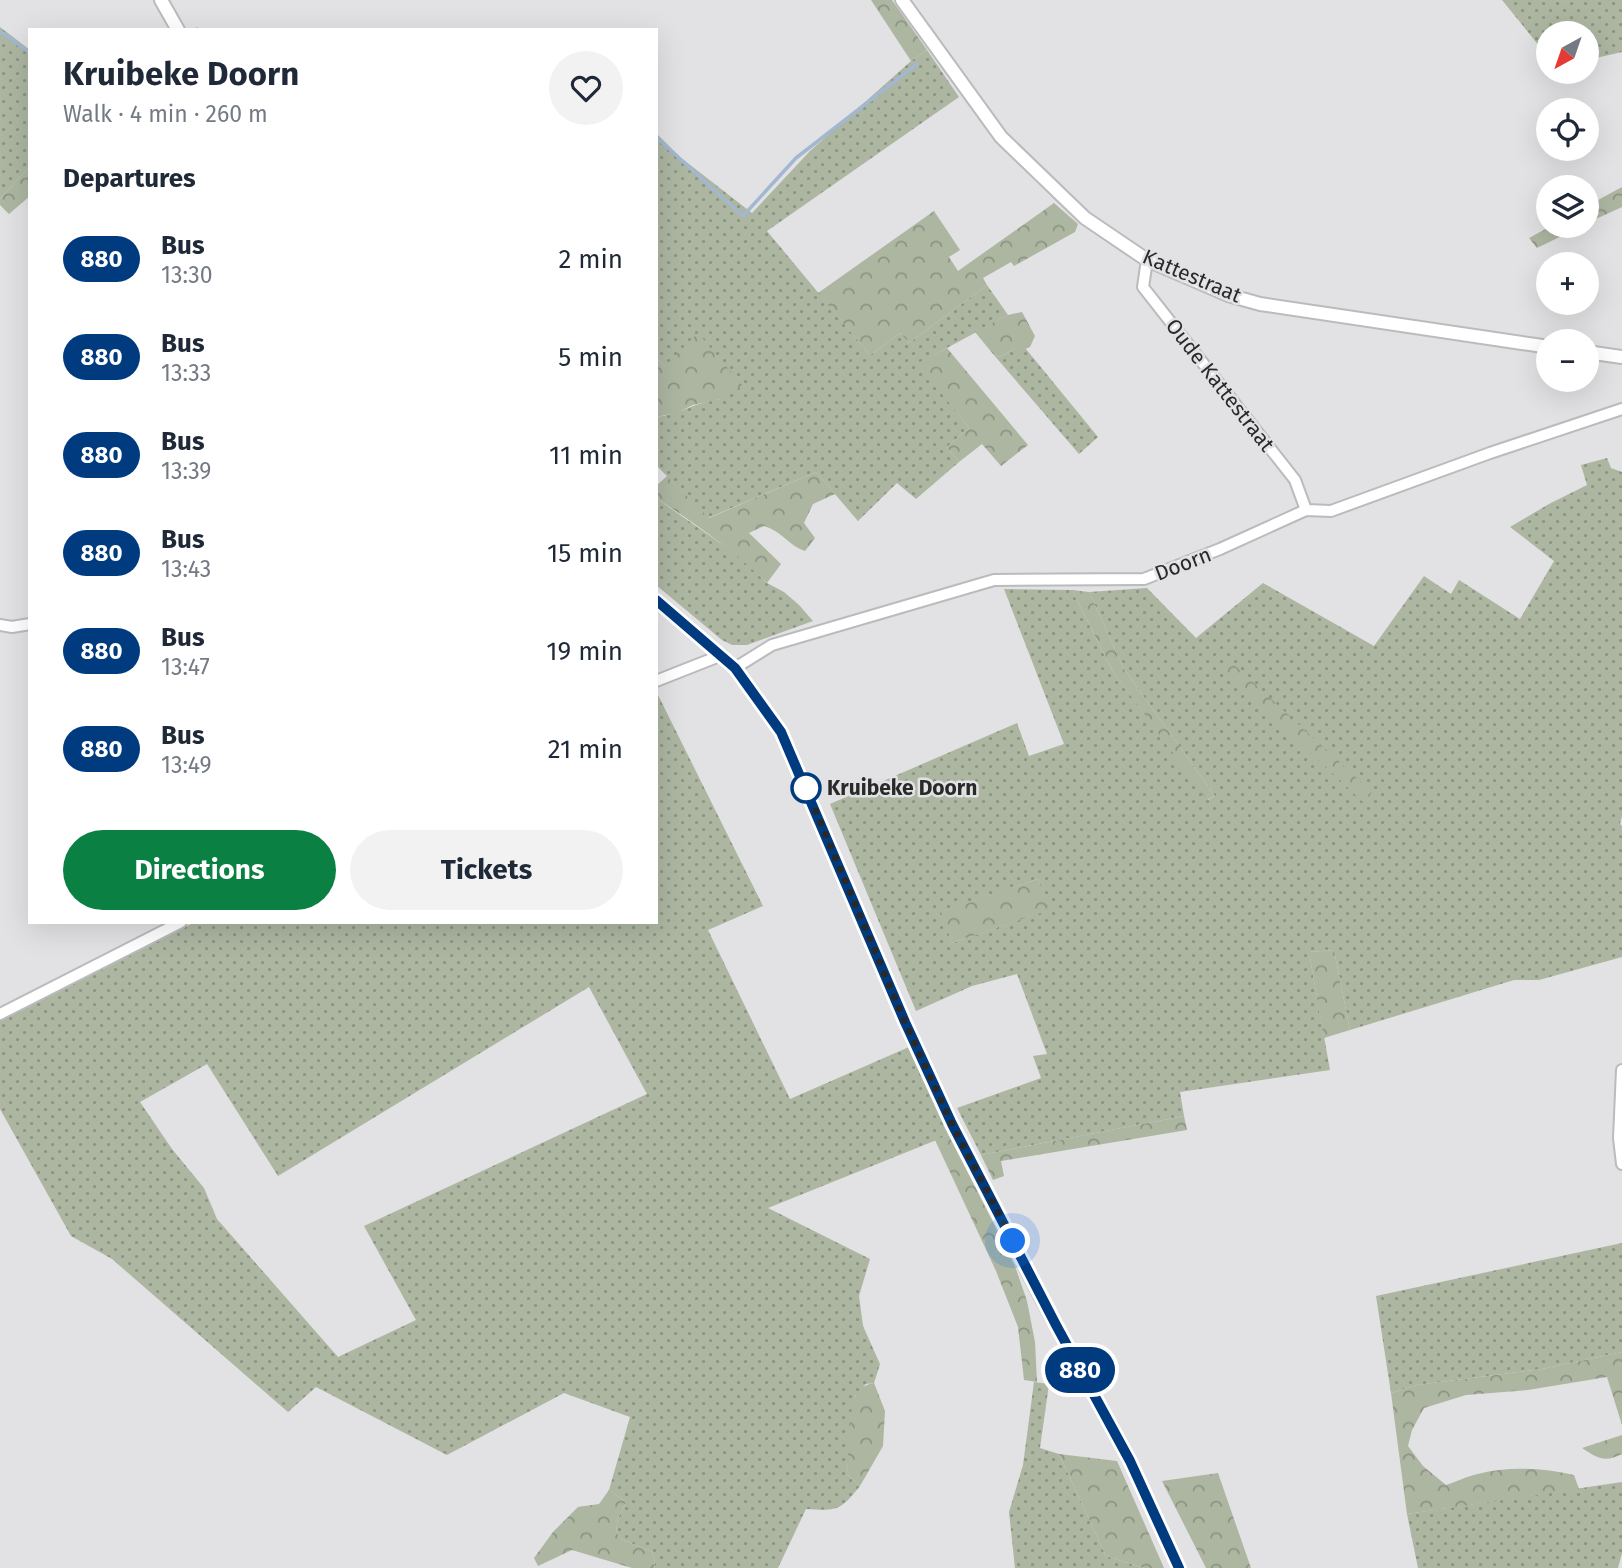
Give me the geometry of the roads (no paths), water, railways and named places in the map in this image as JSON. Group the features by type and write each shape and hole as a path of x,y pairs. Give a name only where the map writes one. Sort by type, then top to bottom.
{"street":[{"path":"162,0 177,28"},
{"name":"Kattestraat","path":"902,0 1001,137 1085,218 1147,260 1228,295 1260,304 1536,345"},
{"name":"Oude Kattestraat","path":"1147,260 1143,287 1295,480 1306,510"},
{"path":"1599,354 1622,357"},
{"name":"Doorn","path":"735,668 772,645 994,580 1144,579 1220,549 1306,510 1331,511 1489,453 1622,409"},
{"path":"658,602 735,668 781,732 905,1022 952,1124 1130,1461 1179,1568"},
{"path":"0,625 12,628 28,624"},
{"path":"658,680 722,655"},
{"path":"0,1014 177,924"},
{"path":"1622,1070 1619,1138 1622,1164"}],"waterway":[{"path":"0,31 28,52"},
{"path":"658,139 743,216 796,158 917,64"}],"place":[{"name":"Kruibeke Doorn","path":"806,788"}]}
